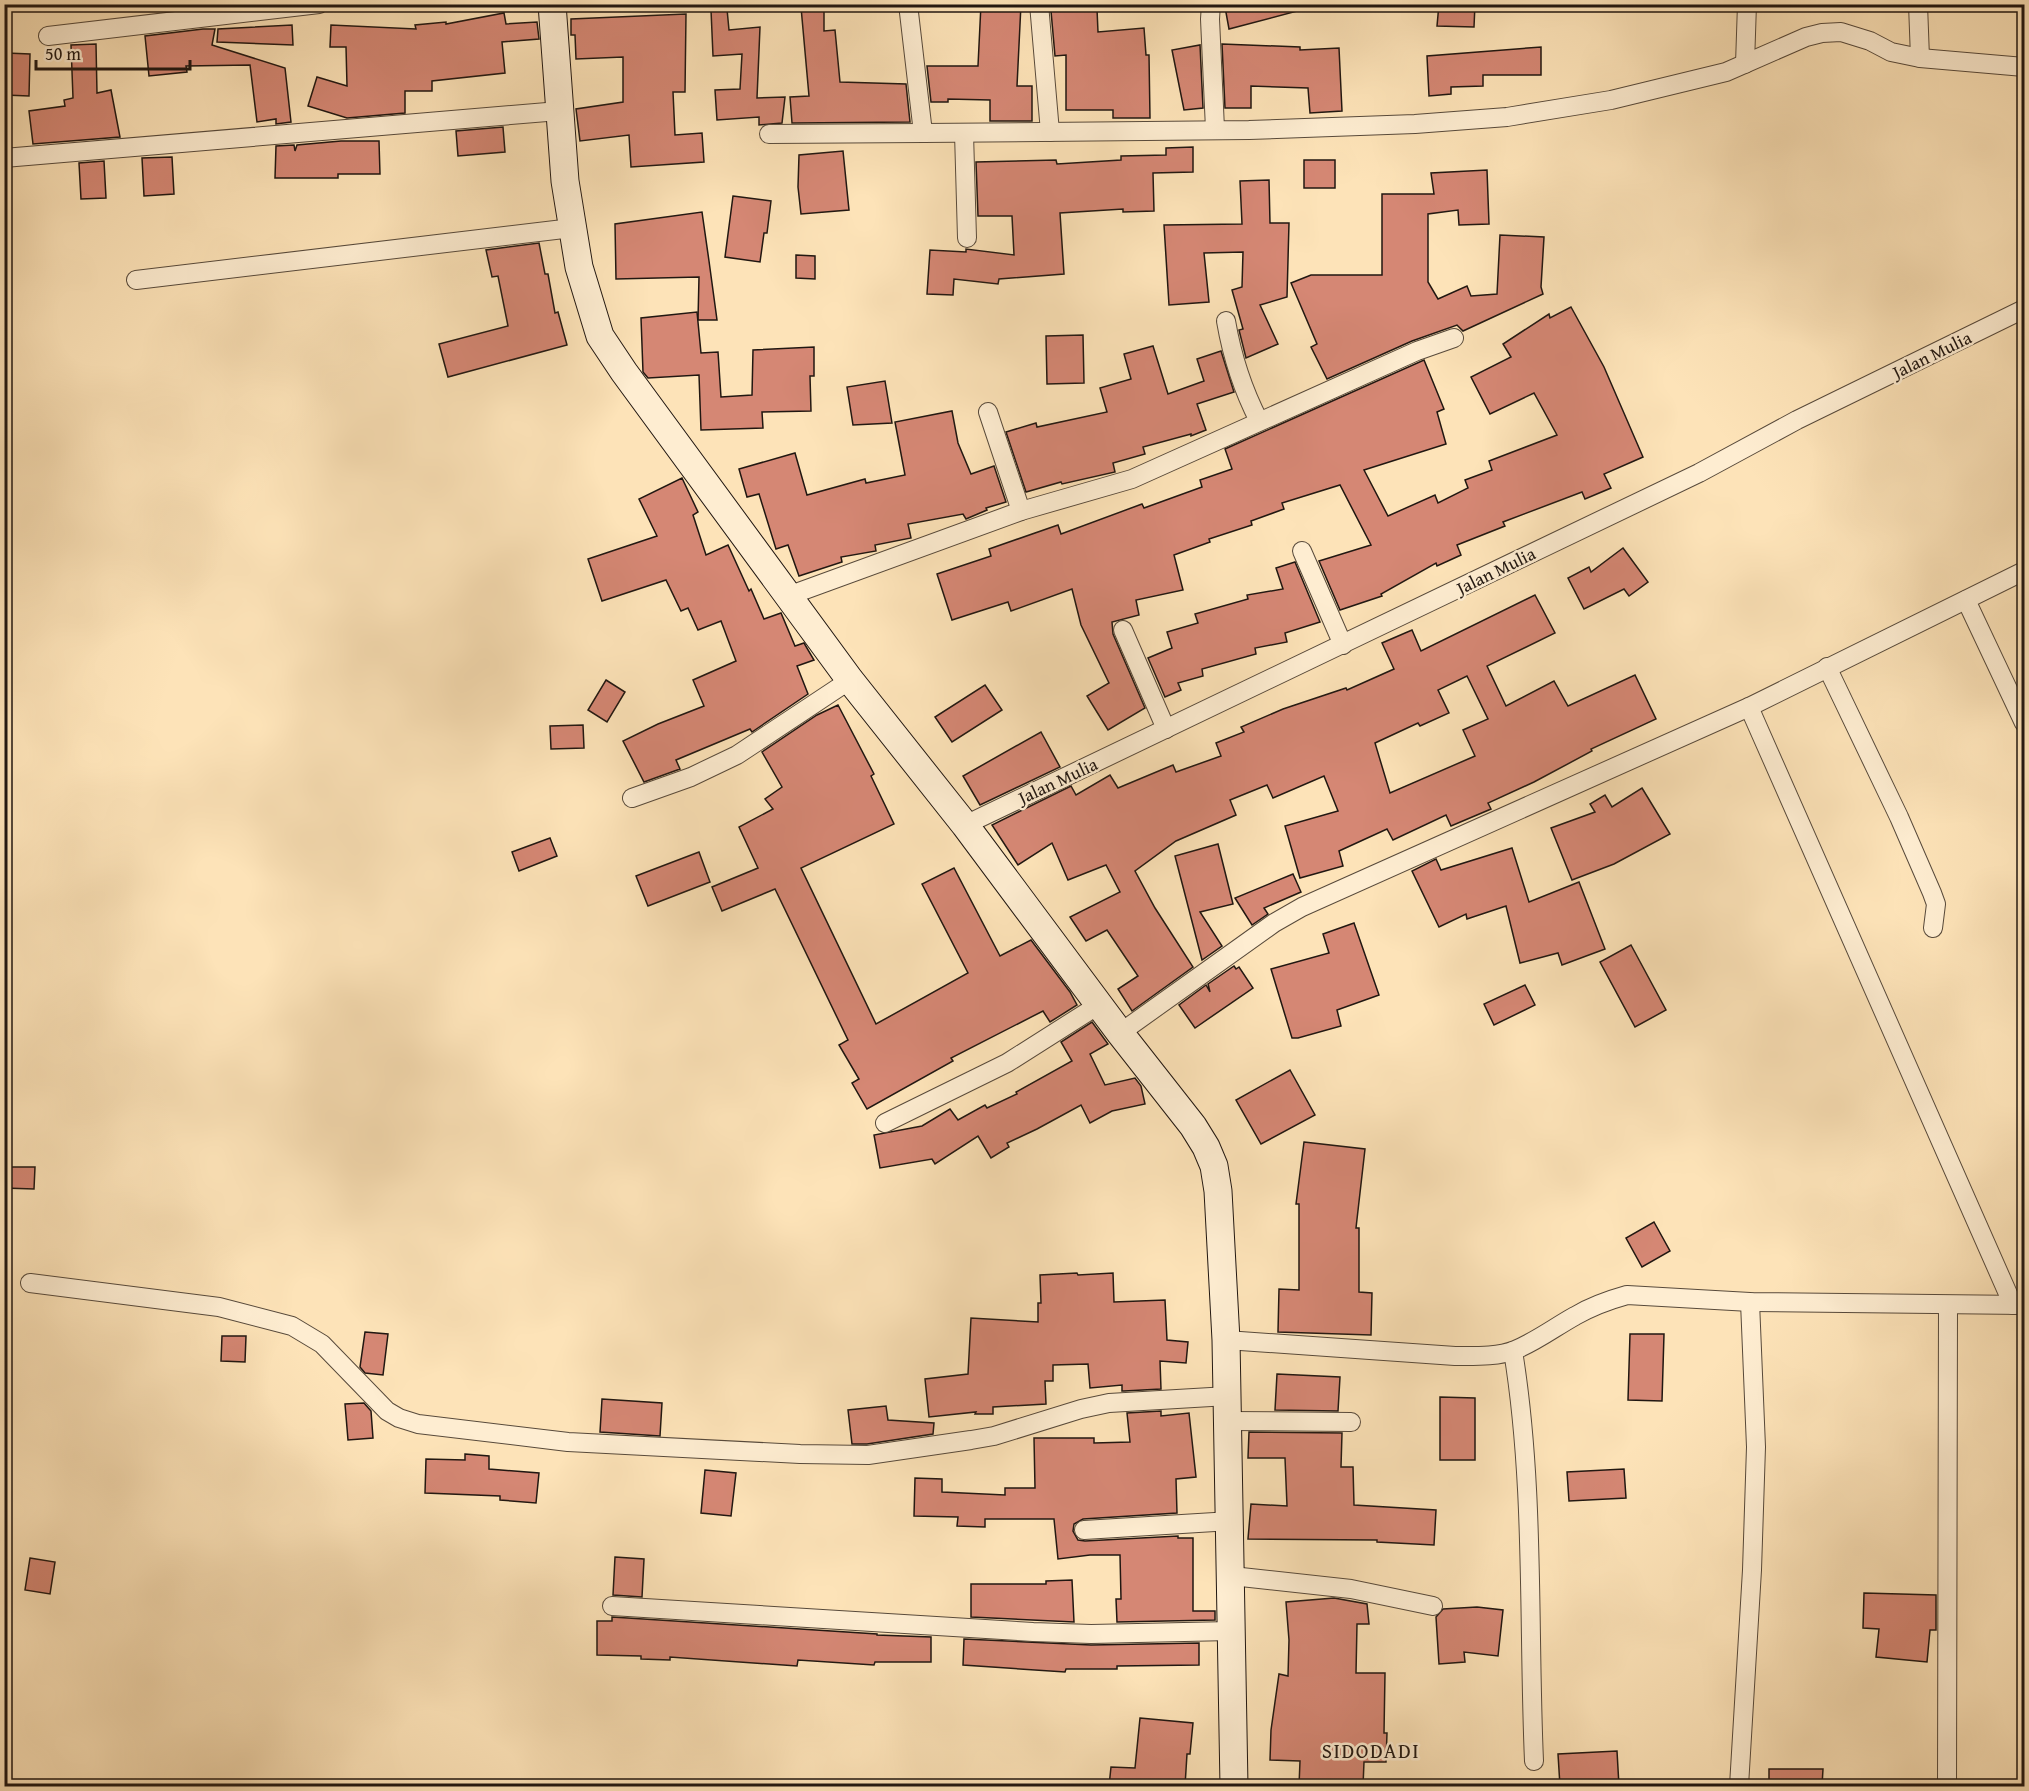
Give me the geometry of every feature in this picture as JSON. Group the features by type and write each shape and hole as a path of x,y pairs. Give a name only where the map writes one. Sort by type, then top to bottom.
{"main road":[{"path":"552,4 565,181 579,267 600,336 630,381 850,680 965,825 1120,1033 1193,1126 1214,1166 1218,1191 1226,1340 1234,1786"}],"street":[{"path":"48,36 319,4"},
{"path":"908,4 923,133"},
{"path":"1039,4 1050,132"},
{"path":"1211,4 1215,129"},
{"path":"1745,64 1747,4"},
{"path":"1918,4 1920,58"},
{"path":"768,134 1249,130 1415,124 1507,117 1611,100 1726,72 1822,33 1841,32 1870,41 1892,52 1920,58 2025,67"},
{"path":"4,158 559,111"},
{"path":"964,132 967,238"},
{"path":"136,280 572,228"},
{"name":"Jalan Mulia","path":"965,825 1699,473 1797,420 2025,309"},
{"path":"1226,321 1234,358 1247,399 1259,421"},
{"path":"788,596 1021,511 1132,479 1417,351 1454,338"},
{"path":"988,412 1021,511"},
{"path":"1302,551 1343,645"},
{"path":"1120,1033 1274,923 1302,907 1749,707 2025,571"},
{"path":"1966,600 2025,723"},
{"path":"1123,630 1166,729"},
{"path":"1827,667 1899,817 1932,893 1936,904 1933,928"},
{"path":"632,798 691,777 737,755 850,680"},
{"path":"1226,1340 1455,1356 1513,1351 1542,1337 1577,1315 1608,1300 1627,1295 1750,1302 2019,1305 1749,707"},
{"path":"885,1123 1007,1063 1100,1004"},
{"path":"30,1283 201,1304 272,1319 292,1326 322,1344 387,1411 399,1418 418,1424 568,1442 800,1454 868,1455 983,1438 1081,1408 1109,1403 1228,1408 1351,1422"},
{"path":"1739,1786 1752,1570 1756,1447 1750,1302"},
{"path":"1947,1786 1948,1305"},
{"path":"1513,1351 1520,1393 1528,1520 1534,1761"},
{"path":"1084,1530 1231,1521"},
{"path":"1232,1576 1351,1589 1433,1606"},
{"path":"612,1606 1033,1632 1091,1634 1231,1631"}],"building":[{"path":"981,4 1021,4 1017,86 1032,86 1032,121 990,121 990,100 948,99 948,102 931,102 927,66 978,66"},
{"path":"1241,4 1300,4 1301,10 1229,29 1225,7"},
{"path":"1439,4 1475,4 1474,27 1437,26"},
{"path":"801,7 824,7 824,31 835,30 840,82 906,84 910,122 792,123 790,97 809,96"},
{"path":"727,9 729,30 760,27 757,98 785,97 782,123 759,125 759,117 717,120 715,90 740,89 742,54 713,56 711,10"},
{"path":"1097,9 1098,32 1144,28 1146,55 1149,55 1150,118 1113,118 1113,110 1066,110 1066,55 1055,56 1051,11"},
{"path":"504,13 506,24 537,22 539,39 502,42 505,73 432,81 432,91 405,91 405,113 347,118 308,106 317,77 347,86 346,47 330,47 331,25 416,29 415,25 446,22 446,24"},
{"path":"686,14 685,92 673,92 675,135 702,133 704,162 631,167 629,135 580,141 576,109 623,102 623,57 576,59 575,35 571,35 571,19"},
{"path":"292,25 293,45 217,42 218,29"},
{"path":"215,29 212,45 285,68 291,122 276,124 276,119 257,122 250,65 186,66 187,72 149,76 145,36"},
{"path":"96,44 97,93 111,90 120,137 33,144 29,111 65,106 64,100 73,98 71,45"},
{"path":"1222,44 1300,47 1300,50 1339,48 1342,111 1310,113 1308,88 1251,86 1251,108 1225,108"},
{"path":"1200,45 1203,108 1184,110 1172,50"},
{"path":"1541,47 1541,75 1483,75 1483,86 1451,87 1451,94 1429,96 1427,56"},
{"path":"6,53 30,54 29,96 5,95"},
{"path":"503,127 505,152 458,156 456,131"},
{"path":"341,141 379,141 380,174 338,174 338,178 275,178 276,146 294,145 295,151 297,145"},
{"path":"1193,147 1193,172 1153,173 1154,211 1123,212 1123,209 1060,213 1064,274 999,279 998,284 954,279 953,295 927,294 930,250 966,252 966,249 1014,255 1012,216 978,216 976,162 1056,160 1057,164 1121,160 1121,156 1166,155 1166,148"},
{"path":"843,151 849,210 801,214 798,187 799,155"},
{"path":"172,157 174,194 144,196 142,158"},
{"path":"1304,160 1335,160 1335,188 1304,188"},
{"path":"104,161 106,198 81,199 79,163"},
{"path":"1487,170 1489,224 1459,225 1458,210 1428,214 1428,282 1438,299 1467,286 1471,296 1497,294 1500,235 1544,237 1541,287 1543,294 1463,331 1457,325 1412,341 1327,379 1311,347 1317,344 1291,283 1311,275 1382,275 1382,194 1434,194 1431,173"},
{"path":"1269,180 1270,223 1289,223 1287,297 1260,305 1278,344 1246,358 1239,330 1243,329 1232,290 1242,287 1243,252 1204,253 1209,302 1169,305 1164,225 1242,224 1240,181"},
{"path":"733,196 771,201 760,262 725,257"},
{"path":"702,212 717,320 698,320 699,277 616,279 615,224"},
{"path":"539,243 545,274 548,274 555,313 558,312 567,345 448,377 439,344 508,326 498,276 492,277 486,250"},
{"path":"796,255 815,256 815,279 796,278"},
{"path":"1571,307 1604,367 1643,457 1604,474 1611,488 1585,499 1582,492 1503,522 1505,526 1457,545 1461,555 1437,566 1436,563 1381,594 1382,596 1340,610 1319,561 1371,545 1340,485 1282,503 1284,509 1251,521 1252,525 1209,539 1210,542 1174,555 1183,590 1136,600 1139,615 1112,622 1113,634 1145,708 1108,730 1087,696 1109,683 1081,625 1072,589 1011,611 1008,602 952,620 937,574 991,556 989,549 1058,525 1061,534 1142,504 1144,508 1202,487 1200,480 1232,469 1225,449 1424,360 1444,409 1437,412 1446,444 1364,470 1388,516 1435,495 1438,503 1468,488 1465,480 1492,470 1489,461 1557,435 1534,393 1490,414 1471,377 1511,357 1503,344 1549,314 1550,318"},
{"path":"697,312 701,353 718,352 721,397 752,395 753,350 814,347 814,376 810,376 811,411 762,412 763,428 701,430 699,375 648,378 643,372 641,318"},
{"path":"1083,335 1084,383 1047,384 1046,336"},
{"path":"1153,346 1168,394 1204,381 1197,359 1221,351 1234,392 1197,404 1206,430 1191,436 1191,434 1143,447 1145,454 1113,463 1115,472 1062,484 1061,482 1026,492 1006,432 1036,423 1037,427 1107,412 1100,388 1131,379 1124,354"},
{"path":"885,381 892,423 853,425 847,387"},
{"path":"952,411 958,443 971,474 994,466 1006,502 986,508 987,510 966,519 963,514 908,524 911,538 875,545 876,551 841,557 842,562 799,576 788,545 776,549 759,494 747,497 739,469 795,453 807,495 865,479 866,483 905,475 895,422"},
{"path":"682,478 698,512 693,515 706,555 728,545 764,619 781,613 795,646 804,643 814,660 797,666 808,694 752,732 750,729 676,760 680,769 644,782 623,741 704,706 693,680 736,661 721,621 698,630 688,608 681,611 666,580 602,601 588,559 657,536 639,499"},
{"path":"1623,548 1648,582 1629,596 1624,589 1584,609 1568,578 1589,567 1591,572"},
{"path":"1295,562 1320,622 1285,633 1287,642 1255,648 1256,654 1202,669 1203,676 1178,683 1181,690 1165,697 1148,658 1172,648 1167,632 1198,623 1195,614 1248,599 1247,595 1283,589 1276,568"},
{"path":"1535,595 1555,633 1487,666 1506,706 1554,681 1568,706 1635,675 1656,719 1591,749 1592,751 1534,782 1488,803 1491,809 1451,826 1446,815 1393,840 1387,829 1339,851 1343,866 1300,878 1285,826 1338,811 1324,776 1273,798 1267,785 1230,800 1236,815 1176,841 1135,871 1155,908 1193,967 1132,1011 1118,989 1138,976 1107,930 1086,941 1070,917 1120,892 1106,865 1068,880 1052,843 1018,865 992,825 1071,786 1076,795 1110,775 1118,788 1173,765 1176,772 1221,756 1216,743 1244,732 1241,727 1283,709 1346,688 1347,690 1394,669 1382,643 1412,630 1421,651","holes":["1467,676 1488,719 1463,730 1475,756 1390,793 1375,743 1418,723 1420,726 1449,713 1438,690"]},
{"path":"606,680 625,692 607,722 588,710"},
{"path":"985,685 1002,710 952,742 935,717"},
{"path":"838,705 874,774 871,776 894,824 801,868 876,1024 968,973 922,884 954,868 1000,956 1031,940 1077,1005 1050,1022 1043,1011 951,1058 953,1061 867,1109 852,1083 859,1079 839,1045 848,1040 775,889 722,911 712,887 758,868 739,827 773,809 765,799 782,787 762,752 817,715"},
{"path":"583,725 584,748 551,749 550,726"},
{"path":"1041,732 1060,767 980,805 963,776"},
{"path":"1642,788 1670,834 1614,864 1572,880 1551,828 1595,812 1590,804 1605,795 1612,807"},
{"path":"550,838 557,856 519,871 512,852"},
{"path":"1218,844 1233,904 1200,912 1222,946 1202,960 1175,856"},
{"path":"1512,848 1529,902 1579,882 1605,949 1562,965 1558,953 1520,963 1506,906 1467,919 1466,914 1439,927 1412,871 1436,859 1441,870"},
{"path":"699,852 710,882 648,906 636,876"},
{"path":"1293,874 1301,892 1264,908 1268,914 1252,925 1235,898"},
{"path":"1354,923 1379,995 1337,1010 1341,1026 1292,1038 1271,969 1329,953 1323,934"},
{"path":"1631,945 1666,1010 1635,1027 1600,962"},
{"path":"1234,966 1236,969 1239,967 1253,988 1195,1028 1179,1005 1206,985 1210,992 1208,984"},
{"path":"1525,985 1535,1005 1494,1025 1484,1004"},
{"path":"1092,1022 1108,1044 1090,1054 1105,1085 1135,1078 1141,1086 1145,1104 1112,1111 1090,1123 1081,1105 1007,1143 1009,1147 991,1158 978,1136 935,1164 932,1159 880,1168 874,1135 922,1126 950,1109 958,1120 985,1105 987,1108 1017,1094 1016,1092 1072,1061 1061,1042"},
{"path":"1290,1070 1315,1115 1261,1144 1236,1100"},
{"path":"1304,1142 1365,1149 1356,1228 1359,1228 1359,1292 1372,1293 1371,1335 1278,1332 1279,1289 1299,1290 1299,1204 1296,1204"},
{"path":"4,1167 35,1167 34,1189 4,1188"},
{"path":"1654,1222 1670,1251 1642,1267 1626,1238"},
{"path":"1077,1273 1078,1275 1113,1273 1114,1302 1165,1300 1167,1340 1188,1342 1186,1363 1160,1361 1161,1389 1122,1391 1122,1385 1090,1388 1088,1364 1053,1365 1053,1381 1045,1381 1046,1404 993,1407 993,1414 975,1414 976,1412 929,1417 925,1379 968,1374 971,1318 1038,1322 1038,1303 1041,1303 1040,1275"},
{"path":"365,1332 388,1334 383,1375 365,1373 360,1367"},
{"path":"1630,1334 1664,1334 1662,1401 1628,1400"},
{"path":"222,1336 246,1336 245,1362 221,1361"},
{"path":"1277,1374 1340,1377 1338,1411 1275,1410"},
{"path":"1440,1397 1475,1398 1475,1460 1440,1460"},
{"path":"602,1399 662,1403 660,1436 600,1432"},
{"path":"364,1403 371,1411 373,1438 348,1440 345,1404"},
{"path":"886,1406 888,1420 934,1423 933,1434 867,1444 852,1444 848,1410"},
{"path":"1161,1411 1161,1416 1189,1413 1196,1477 1176,1479 1177,1513 1083,1519 1074,1524 1073,1531 1078,1540 1085,1541 1178,1536 1178,1538 1193,1538 1193,1611 1215,1611 1215,1620 1117,1622 1116,1599 1121,1599 1120,1555 1090,1555 1058,1559 1054,1519 985,1519 985,1527 957,1526 958,1517 914,1516 915,1478 942,1479 942,1492 1005,1495 1005,1488 1035,1488 1034,1438 1094,1438 1094,1443 1130,1442 1127,1413"},
{"path":"1249,1432 1342,1433 1341,1467 1353,1467 1354,1505 1436,1510 1434,1545 1377,1542 1377,1540 1248,1539 1251,1504 1287,1506 1285,1458 1248,1458"},
{"path":"465,1454 489,1456 489,1469 539,1473 536,1503 500,1500 500,1496 425,1493 426,1459 465,1460"},
{"path":"1624,1469 1626,1498 1569,1501 1567,1472"},
{"path":"705,1470 736,1473 731,1516 701,1513"},
{"path":"615,1557 644,1559 642,1597 613,1595"},
{"path":"30,1558 55,1562 50,1594 25,1590"},
{"path":"1072,1580 1074,1622 971,1617 971,1584 1046,1584 1046,1581"},
{"path":"1864,1593 1936,1595 1936,1630 1930,1630 1927,1662 1876,1657 1879,1629 1863,1628"},
{"path":"1334,1598 1367,1604 1369,1624 1357,1624 1356,1673 1385,1673 1386,1762 1364,1762 1363,1786 1299,1786 1300,1761 1270,1760 1271,1730 1279,1674 1288,1676 1289,1640 1286,1602"},
{"path":"1477,1607 1503,1610 1498,1656 1464,1652 1465,1662 1439,1664 1436,1617 1443,1609"},
{"path":"612,1617 931,1637 931,1662 875,1662 874,1665 798,1660 797,1666 670,1657 670,1660 641,1659 641,1656 597,1655 597,1621 612,1621"},
{"path":"964,1639 1091,1645 1199,1643 1199,1665 1117,1666 1117,1669 1066,1669 1065,1672 963,1665"},
{"path":"1140,1718 1193,1723 1190,1754 1187,1754 1185,1786 1109,1786 1111,1767 1135,1768"},
{"path":"1617,1751 1619,1786 1560,1786 1558,1754"},
{"path":"1769,1769 1823,1769 1822,1786 1769,1786"}],"district":[{"name":"SIDODADI","path":"1371,1751"}]}
